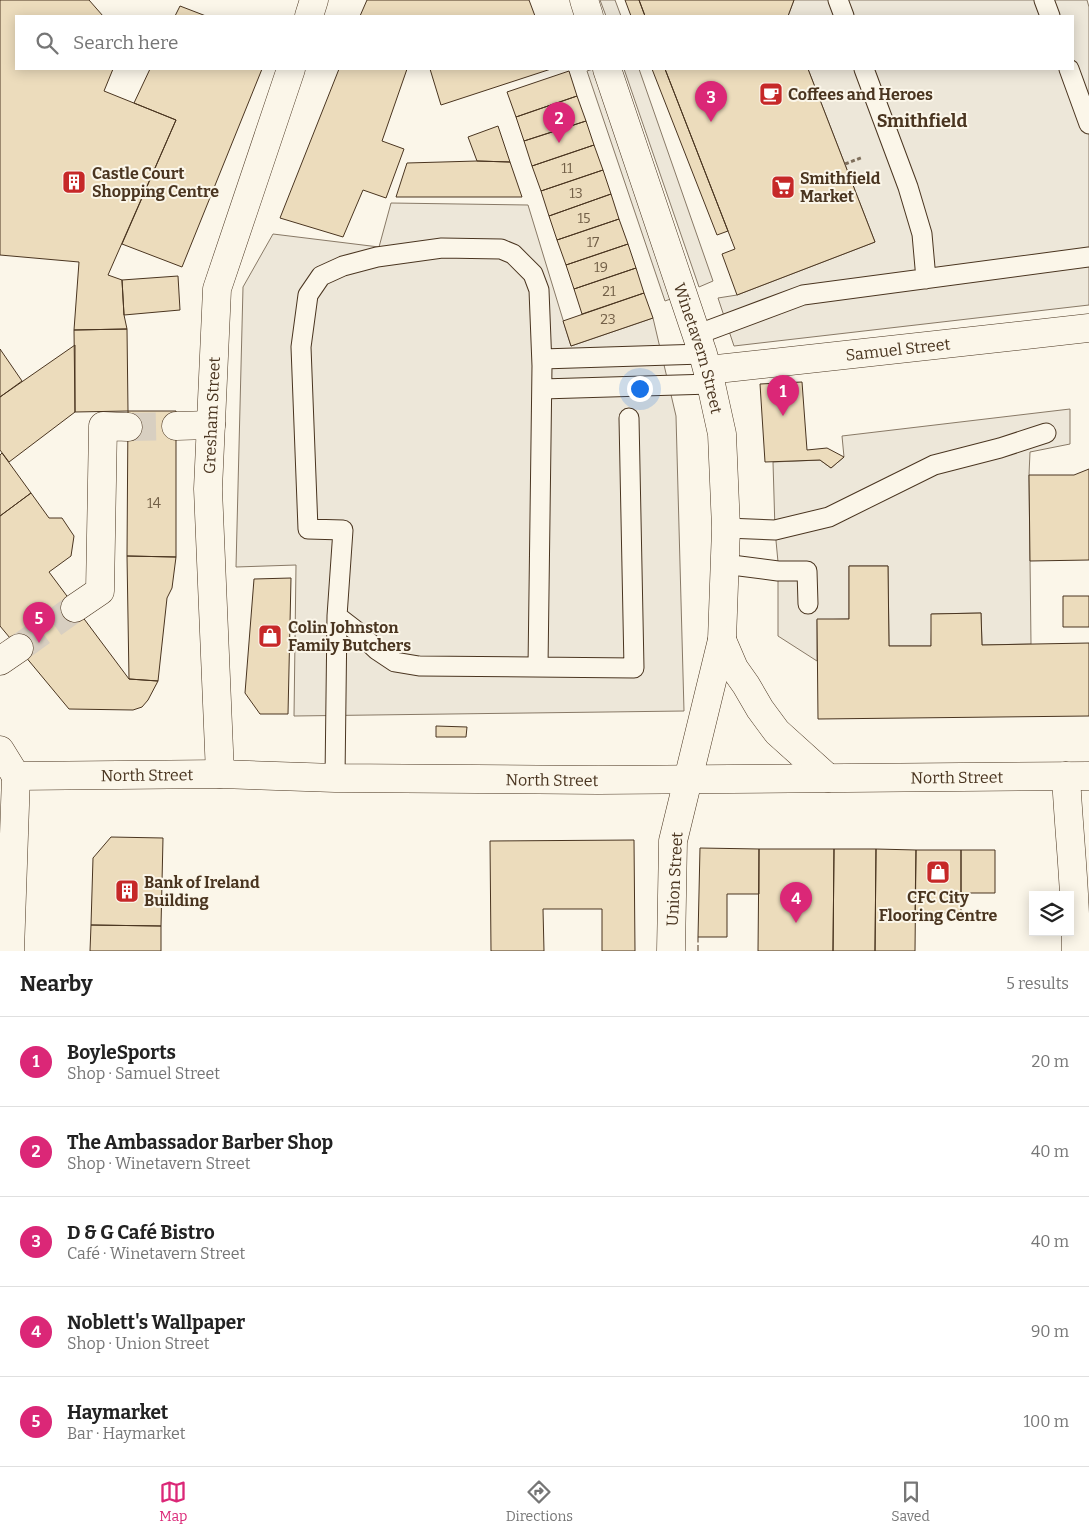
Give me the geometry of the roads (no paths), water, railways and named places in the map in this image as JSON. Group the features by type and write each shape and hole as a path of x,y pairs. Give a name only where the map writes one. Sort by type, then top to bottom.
{"street":[{"path":"309,15 314,0"},
{"path":"584,0 589,15"},
{"name":"Gresham Street","path":"220,774 208,489 217,289 291,70"},
{"name":"Winetavern Street","path":"607,70 705,361 722,434 726,528 722,640 688,778"},
{"name":"Samuel Street","path":"705,361 1089,328"},
{"path":"176,426 211,425"},
{"path":"76,608 100,591 103,426 128,427"},
{"name":"Winetavern Street","path":"722,640 734,668 777,732 828,778"},
{"path":"0,750 16,776 10,951"},
{"name":"North Street","path":"16,776 220,774 335,778 598,780 1077,776"},
{"path":"1076,951 1076,912 1069,843 1077,776"},
{"name":"Union Street","path":"671,951 673,841 688,778"}],"lane":[{"path":"838,0 844,15"},
{"path":"1044,0 1050,15"},
{"path":"864,70 908,187 922,234 926,279"},
{"path":"1069,70 1089,124"},
{"path":"335,778 337,616 342,530 308,530 302,347 308,295 321,276 343,266 377,257 442,248 501,249 513,254 533,274 539,290 542,359 538,667"},
{"path":"542,389 705,361 803,296 1089,257"},
{"path":"542,359 705,361"},
{"path":"337,616 377,650 395,662 419,666 634,668 629,418"},
{"path":"726,528 775,530 829,517 934,465 1000,448 1046,433"},
{"path":"724,564 778,571 807,571 808,604"}],"tunnel":[{"path":"128,427 176,426"},
{"path":"19,648 75,608"}],"place":[{"name":"Coffees and Heroes","path":"771,94"},
{"name":"D & G Café Bistro","path":"711,122"},
{"name":"The Ambassador Barber Shop","path":"559,143"},
{"name":"Castle Court Shopping Centre","path":"74,182"},
{"name":"Smithfield Market","path":"783,187"},
{"name":"BoyleSports","path":"783,416"},
{"name":"Colin Johnston Family Butchers","path":"270,636"},
{"name":"Haymarket","path":"39,643"},
{"name":"CFC City Flooring Centre","path":"938,872"},
{"name":"Bank of Ireland Building","path":"127,891"},
{"name":"Noblett's Wallpaper","path":"796,923"}],"district":[{"name":"Smithfield","path":"922,121"}]}
